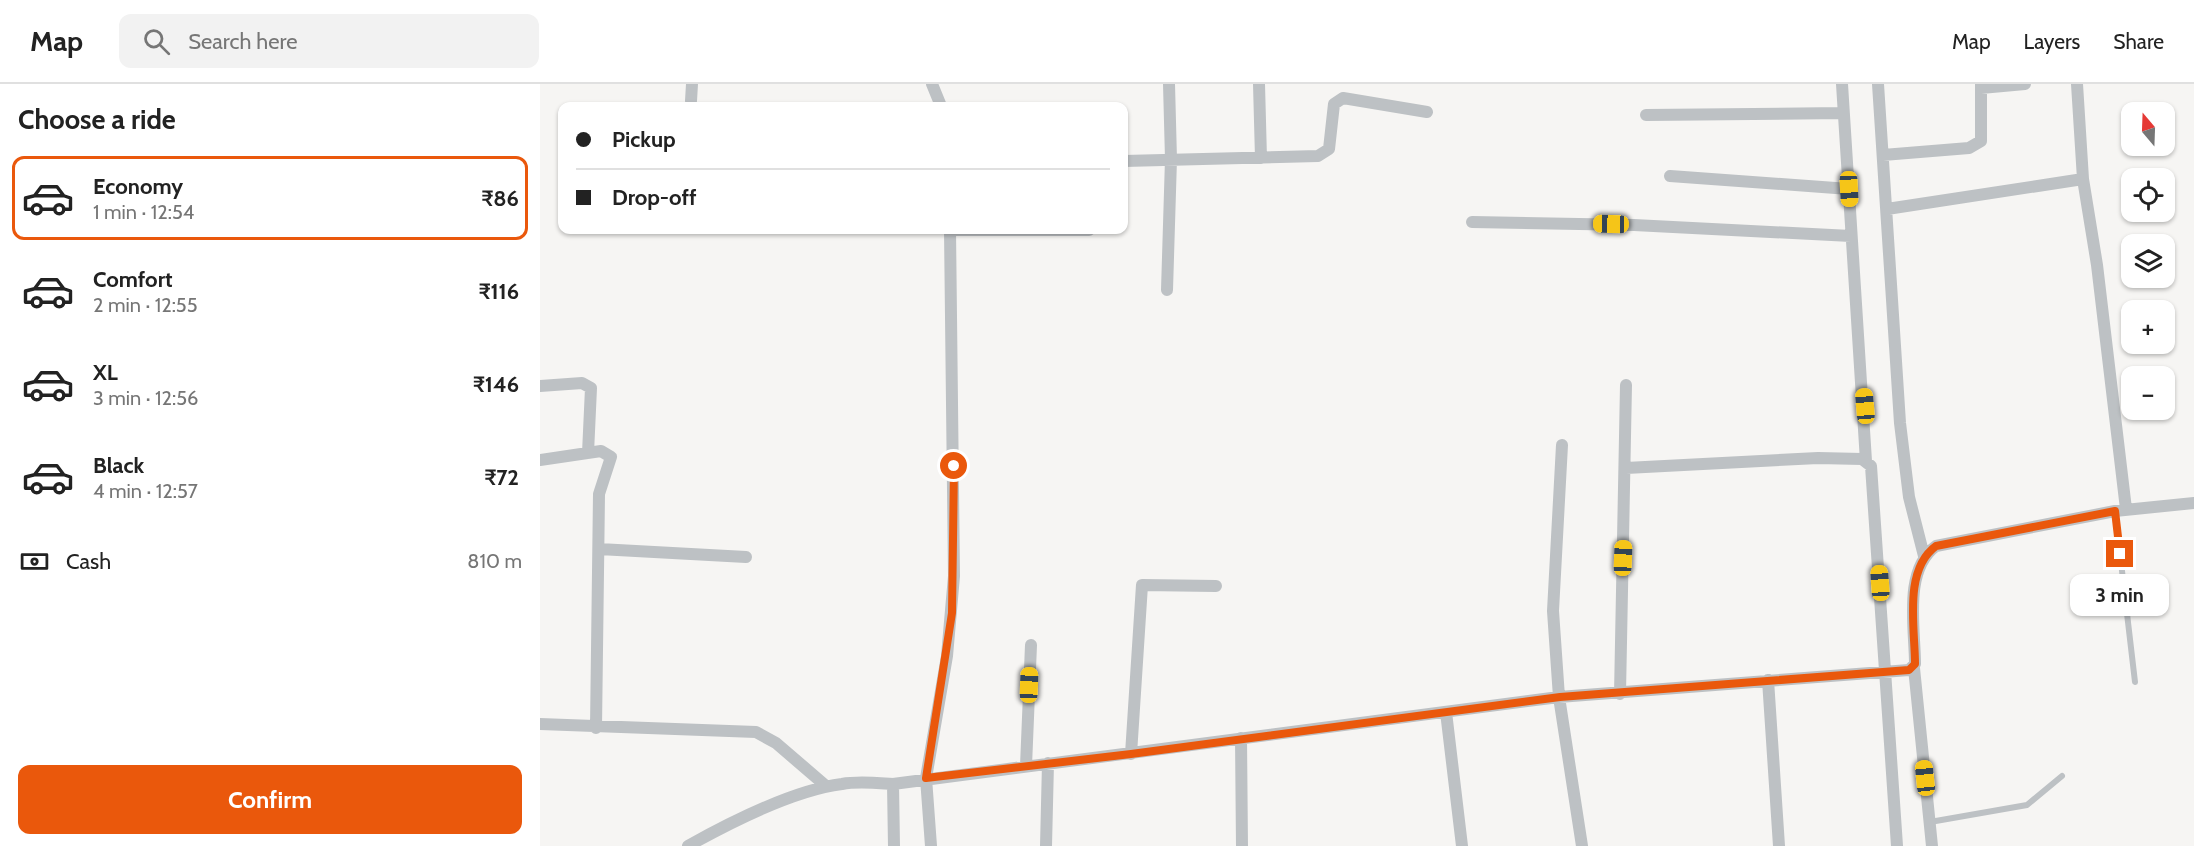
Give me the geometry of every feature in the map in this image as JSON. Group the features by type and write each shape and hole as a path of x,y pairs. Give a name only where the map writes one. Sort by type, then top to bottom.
{"street":[{"path":"691,101 692,84"},
{"path":"932,84 939,102"},
{"path":"1167,290 1171,159 1169,84"},
{"path":"1259,84 1261,158"},
{"path":"1842,84 1851,236 1865,406 1866,461 1872,474 1898,846"},
{"path":"1878,84 1900,423 1910,497 1924,556 1915,588 1907,670 1932,846"},
{"path":"1883,155 1969,148 1982,141 1981,86 2025,84"},
{"path":"2077,84 2083,179 2097,265 2120,510"},
{"path":"1128,161 1261,158 1326,153 1329,149 1334,104 1343,98 1427,112"},
{"path":"1646,115 1844,113"},
{"path":"1670,176 1849,189"},
{"path":"1887,209 2083,179"},
{"path":"1472,222 1634,225 1851,236"},
{"path":"931,846 926,778 947,656 954,576 950,234"},
{"path":"540,386 582,383 588,384 591,388 588,453"},
{"path":"1620,694 1626,385"},
{"path":"1562,445 1554,611 1560,697 1582,846"},
{"path":"540,460 601,451 610,456 600,485 596,728"},
{"path":"1626,468 1818,458 1866,461"},
{"path":"1924,556 1944,542 2120,510 2194,503"},
{"path":"599,549 746,557"},
{"path":"1131,754 1142,585 1216,586"},
{"path":"1026,766 1031,645"},
{"path":"688,846 737,820 826,786 845,783 893,784 1560,697 1907,670"},
{"path":"1768,680 1779,846"},
{"path":"1446,712 1462,846"},
{"path":"540,724 596,728 756,732 776,743 826,786"},
{"path":"1241,738 1242,846"},
{"path":"1046,846 1048,763"},
{"path":"893,784 894,846"}],"lane":[{"path":"2120,510 2135,682"},
{"path":"1929,822 2027,805 2062,776"}],"route":[{"path":"954,466 952,613 926,778 1131,754 1560,697 1909,670 1914,668 1915,664 1917,574 1924,556 1936,546 1944,542 2115,511 2120,554"}]}
